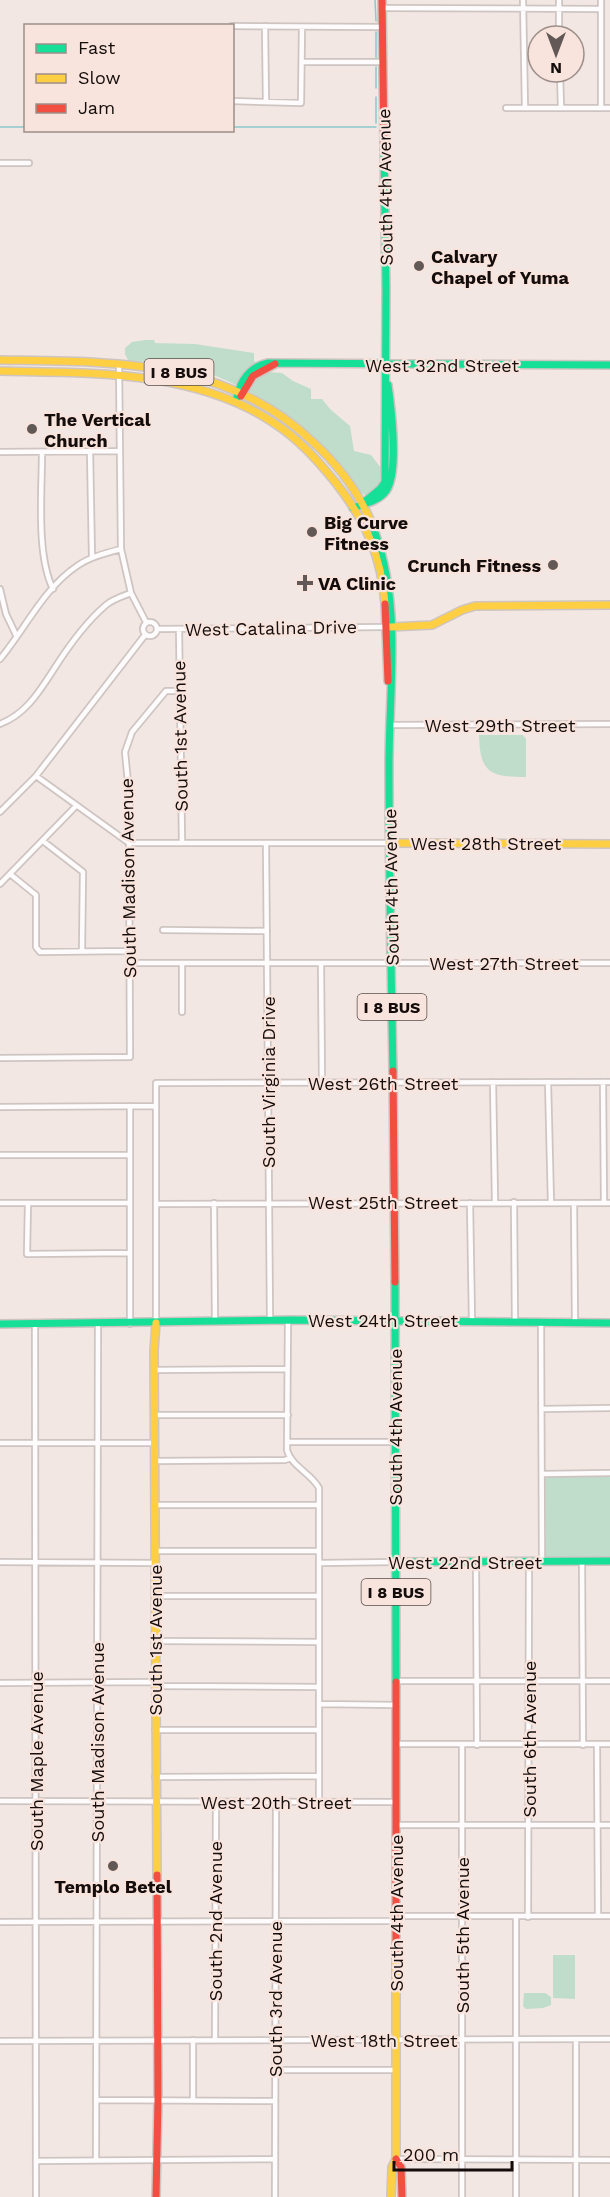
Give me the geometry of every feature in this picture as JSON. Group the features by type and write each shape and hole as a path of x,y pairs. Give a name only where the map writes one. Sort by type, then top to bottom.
{"main road":[{"name":"South 4th Avenue","path":"382,4 387,373 384,404 385,482 379,492 353,508 378,558 388,627"},
{"name":"I 8 BUS","path":"0,360 119,365 180,372 240,392"},
{"path":"31,361 33,372"},
{"name":"West 32nd Street","path":"236,402 240,392 253,376 275,364 610,365"},
{"name":"I 8 BUS","path":"0,371 118,375 167,380 198,387 236,402"},
{"path":"240,392 284,417 318,445 344,474 363,503"},
{"path":"236,402 277,425 299,441 334,479 353,508"},
{"name":"South 4th Avenue","path":"363,503 387,563 391,587 388,627 396,1681 396,2159 392,2167 391,2197"},
{"name":"West Catalina Drive","path":"388,627 432,625 475,606 610,605"},
{"name":"West 28th Street","path":"389,843 610,844"},
{"name":"West 24th Street","path":"0,1324 270,1320 610,1323"},
{"name":"South 1st Avenue","path":"156,1323 155,1802 158,2100 156,2197"},
{"name":"West 22nd Street","path":"395,1562 610,1561"},
{"name":"South 4th Avenue","path":"396,2159 401,2167 402,2197"}],"street":[{"path":"523,0 525,108"},
{"path":"559,0 560,24"},
{"path":"601,0 601,108"},
{"path":"382,4 601,9"},
{"path":"234,26 382,27"},
{"path":"265,26 266,102"},
{"path":"234,101 302,103 302,27"},
{"path":"302,62 383,62"},
{"path":"560,84 561,108"},
{"path":"506,108 610,108"},
{"path":"0,163 29,163"},
{"path":"119,365 118,451 121,549 131,593 146,622"},
{"path":"90,451 92,557"},
{"path":"0,452 118,451"},
{"path":"42,452 42,539 46,575 53,589"},
{"path":"0,659 53,589 76,566 92,557 121,549"},
{"path":"0,590 6,614 16,635"},
{"path":"0,724 30,704 85,628 106,604 131,593"},
{"path":"145,635 153,636 157,629 153,623 146,622"},
{"path":"145,635 142,628 146,622"},
{"name":"West Catalina Drive","path":"157,629 388,627"},
{"name":"South 1st Avenue","path":"179,629 182,842"},
{"path":"0,812 36,776 145,635"},
{"name":"South Madison Avenue","path":"0,1058 130,1057 130,803 125,761 127,742 132,732 166,691 180,691"},
{"name":"West 29th Street","path":"390,725 610,724"},
{"path":"36,776 129,843"},
{"path":"0,884 76,806"},
{"path":"43,841 83,872 82,951"},
{"name":"West 28th Street","path":"129,843 389,843"},
{"name":"South Virginia Drive","path":"266,843 270,1320"},
{"path":"10,874 36,895 36,947 40,952 130,951"},
{"path":"163,930 267,931"},
{"name":"West 27th Street","path":"130,963 610,963"},
{"path":"182,963 182,1012"},
{"path":"321,963 322,1083"},
{"path":"493,1082 495,1202"},
{"path":"549,1082 550,1203"},
{"path":"603,1082 607,1203"},
{"name":"West 26th Street","path":"156,1083 610,1082"},
{"name":"South 1st Avenue","path":"156,1083 156,1323"},
{"path":"130,1106 130,1323"},
{"path":"0,1107 156,1106"},
{"path":"0,1155 130,1155"},
{"path":"514,1202 515,1322"},
{"path":"0,1203 130,1203"},
{"path":"28,1203 27,1254 130,1253"},
{"path":"214,1203 215,1322"},
{"path":"470,1203 472,1321"},
{"path":"574,1203 575,1323"},
{"name":"West 25th Street","path":"157,1204 607,1203"},
{"path":"288,1320 288,1454 318,1486 319,1802"},
{"path":"541,1322 542,1562"},
{"name":"South Maple Avenue","path":"35,1324 36,2197"},
{"name":"South Madison Avenue","path":"96,2160 98,1324"},
{"path":"155,1370 287,1369"},
{"path":"542,1409 610,1408"},
{"path":"155,1415 288,1415"},
{"path":"287,1442 395,1442"},
{"path":"0,1443 155,1443"},
{"path":"155,1461 285,1460 291,1458"},
{"path":"542,1474 610,1473"},
{"path":"155,1505 319,1505"},
{"path":"155,1551 319,1551"},
{"path":"0,1562 155,1563"},
{"name":"West 22nd Street","path":"319,1563 395,1562"},
{"path":"476,1562 477,1745"},
{"name":"South 6th Avenue","path":"528,1917 529,1562"},
{"path":"582,1562 583,1744"},
{"path":"155,1596 318,1596"},
{"path":"156,1641 319,1641"},
{"path":"396,1681 610,1681"},
{"path":"0,1683 319,1687"},
{"path":"319,1704 396,1705"},
{"path":"155,1731 319,1730"},
{"path":"396,1744 610,1744"},
{"name":"South 5th Avenue","path":"462,1745 462,2197"},
{"path":"597,1745 598,1916"},
{"path":"155,1777 319,1776"},
{"name":"West 20th Street","path":"0,1801 396,1802"},
{"name":"South 2nd Avenue","path":"215,2040 216,1802"},
{"name":"South 3rd Avenue","path":"276,1802 276,2197"},
{"path":"396,1825 610,1825"},
{"path":"516,1917 516,2197"},
{"path":"0,1922 610,1917"},
{"path":"576,2039 576,2197"},
{"name":"West 18th Street","path":"0,2041 610,2039"},
{"path":"193,2040 193,2100"},
{"path":"276,2070 396,2070"},
{"path":"96,2100 275,2101"},
{"path":"36,2161 275,2159"},
{"path":"396,2159 610,2160"}],"green space":[{"path":"154,340 155,343 195,344 254,353 254,361 267,372 282,373 311,389 311,399 322,399 350,426 354,451 371,455 381,468 378,485 365,495 359,492 338,462 320,443 285,414 246,390 184,365 147,365 129,362 125,348 132,342"},
{"path":"479,735 523,735 526,739 526,777 504,776 489,770 482,758"},
{"path":"610,1476 610,1558 546,1558 545,1477"},
{"path":"553,1955 575,1955 575,1999 553,1998"},
{"path":"524,1993 545,1993 551,1997 551,2005 526,2009 523,2006"}],"waterway":[{"path":"375,0 376,21"},
{"path":"376,32 376,59"},
{"path":"376,67 376,88"},
{"path":"376,97 376,123"},
{"path":"0,127 24,127"},
{"path":"234,127 376,127"}],"traffic: fast":[{"path":"363,503 385,482 384,147"},
{"path":"236,402 239,388 250,372 268,363 610,365"},
{"path":"353,508 379,497 386,491 390,482 393,439 388,385"},
{"path":"371,522 381,551 391,612 389,765 393,1071"},
{"path":"395,1282 396,1682"},
{"path":"0,1324 292,1320 610,1323"},
{"path":"395,1562 610,1561"}],"traffic: slow":[{"path":"0,360 84,362 166,370 205,380 243,394 279,414 322,450 353,489 371,522"},
{"path":"0,371 106,374 177,384 211,393 243,406 274,423 300,443 315,459 336,483 355,511 376,555 385,604"},
{"path":"391,627 432,625 475,606 610,605"},
{"path":"389,843 610,844"},
{"path":"156,1323 154,1351 157,1875"},
{"path":"391,2197 392,2167 396,2159 396,1955"}],"traffic: jam":[{"path":"382,0 384,147"},
{"path":"241,396 253,376 275,364"},
{"path":"385,604 388,681"},
{"path":"393,1071 395,1282"},
{"path":"396,1682 396,1955"},
{"path":"156,2197 157,1875"},
{"path":"396,2159 401,2167 402,2197"}],"place":[{"name":"Calvary Chapel of Yuma","path":"419,266"},
{"name":"The Vertical Church","path":"32,429"},
{"name":"Big Curve Fitness","path":"312,532"},
{"name":"Crunch Fitness","path":"553,565"},
{"name":"VA Clinic","path":"305,583"},
{"name":"Templo Betel","path":"113,1866"}]}
